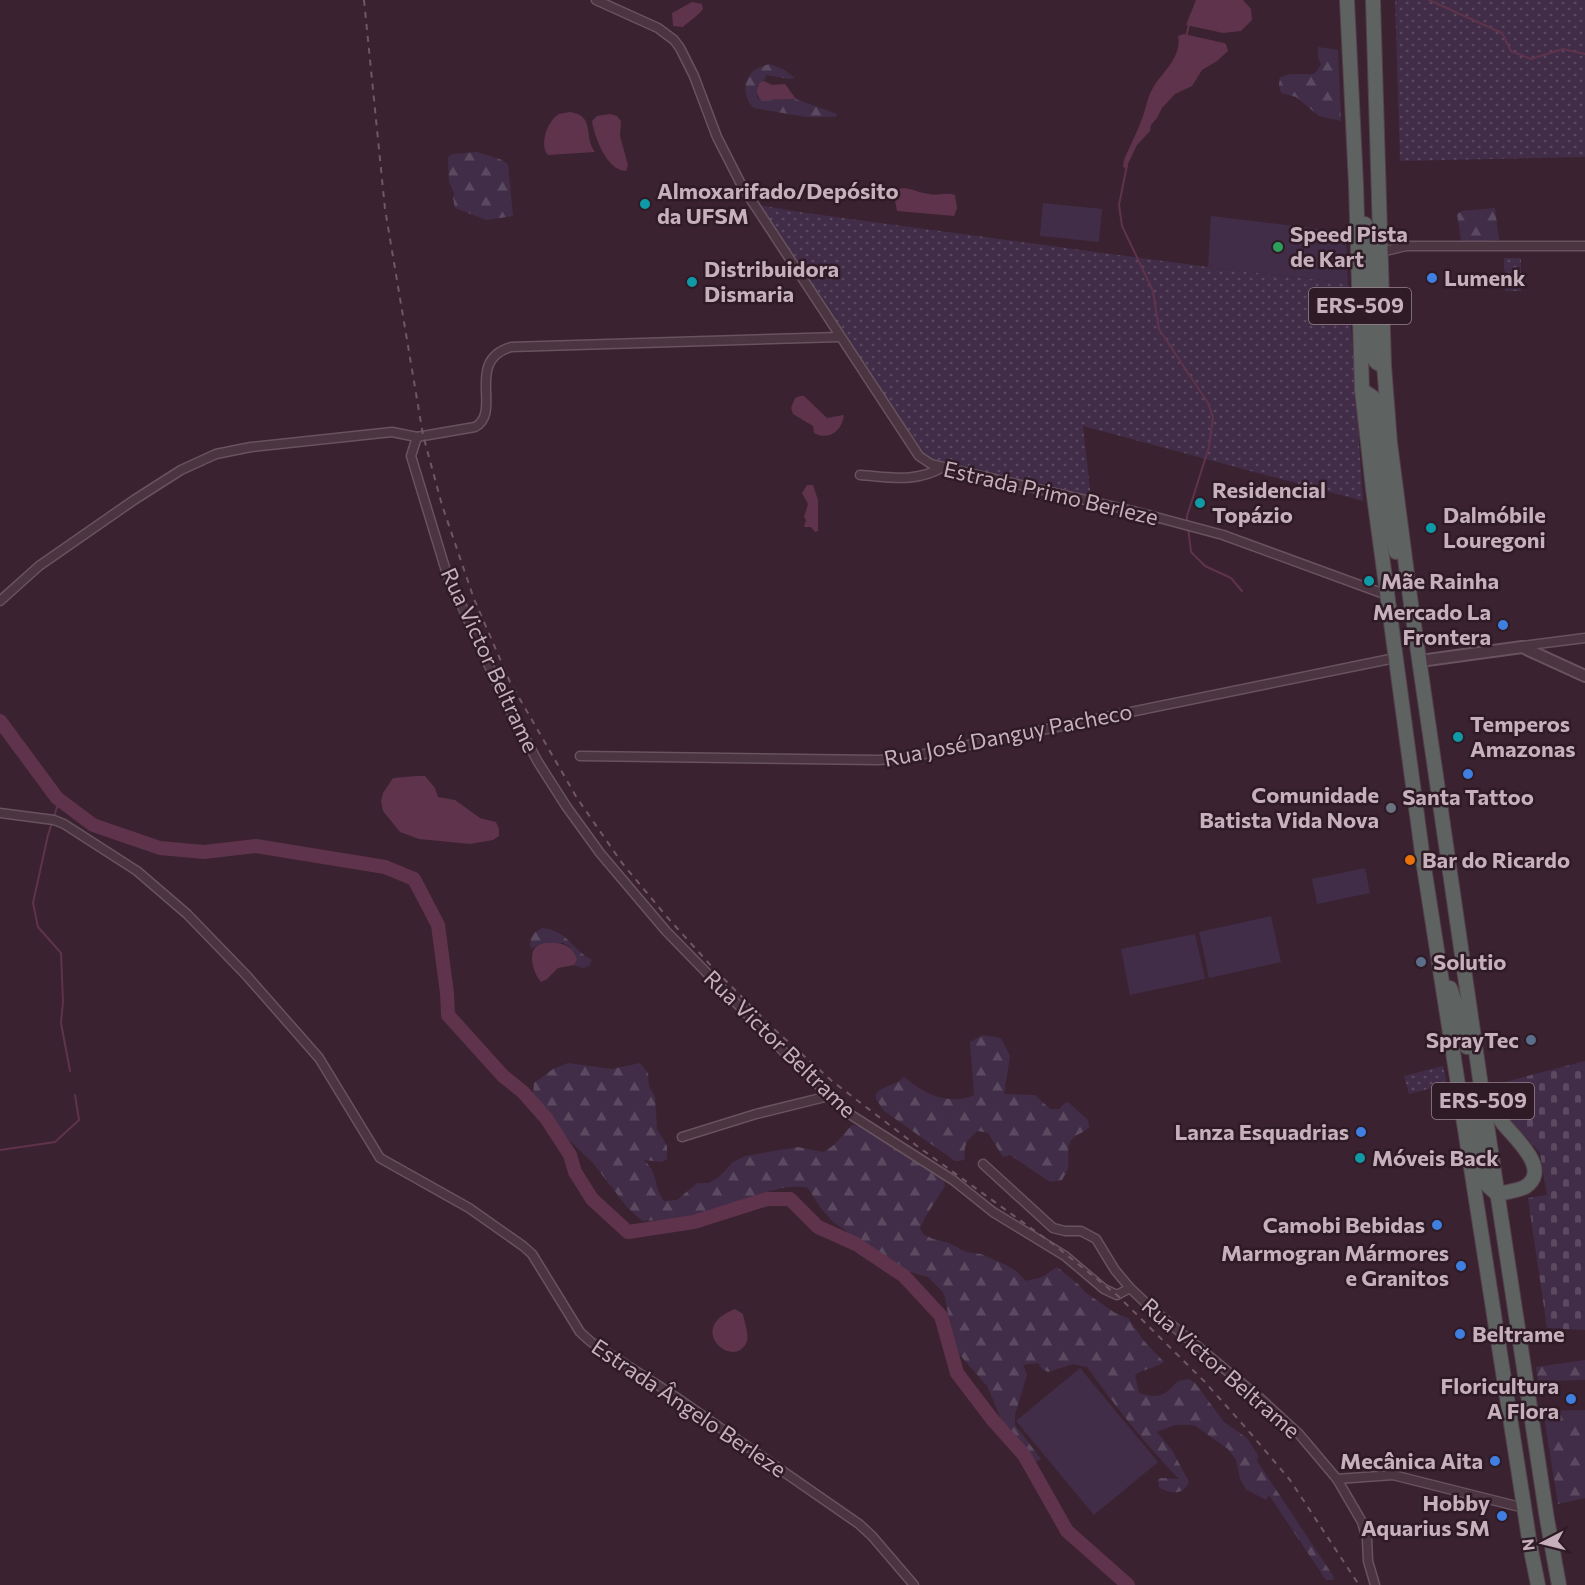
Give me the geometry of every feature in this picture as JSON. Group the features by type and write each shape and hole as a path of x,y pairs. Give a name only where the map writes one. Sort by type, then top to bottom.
{"highway":[{"name":"ERS-509","path":"1347,0 1356,184 1362,390 1395,658 1424,867 1524,1508 1537,1578"},
{"name":"ERS-509","path":"1373,0 1384,365 1390,443 1481,1086 1559,1585"},
{"path":"1356,184 1368,247 1372,351 1378,365 1384,365"},
{"path":"1362,390 1374,398 1392,532 1410,597"},
{"path":"1439,956 1465,1034 1485,1183 1497,1194 1524,1187 1532,1178 1533,1163 1525,1147 1499,1118 1481,1086"},
{"path":"1537,1578 1542,1572 1548,1585"}],"street":[{"name":"Estrada Primo Berleze","path":"596,0 658,28 674,40 680,48 736,176 910,446 919,456 931,464 1133,511 1223,535 1387,595"},
{"path":"1381,230 1406,246"},
{"path":"1381,252 1406,246 1585,246"},
{"path":"0,601 39,566 134,500 181,470 216,454 251,447 392,432 417,437 480,424 485,414 487,369 496,354 511,347 840,337"},
{"name":"Rua Victor Beltrame","path":"417,437 411,456 446,571 504,699 538,762 600,853 666,931 848,1113 953,1180 993,1212 1065,1256 1104,1289 1118,1295 1130,1288 1292,1427 1337,1479 1362,1522 1368,1561 1375,1585"},
{"path":"860,475 909,479 931,474 943,467"},
{"path":"1420,661 1585,638"},
{"path":"1522,646 1585,676"},
{"name":"Rua José Danguy Pacheco","path":"580,756 878,760 905,758 1395,658"},
{"name":"Estrada Ângelo Berleze","path":"0,813 54,820 64,824 137,871 187,914 307,1042 339,1088 380,1158 469,1209 523,1246 532,1254 580,1332 591,1342 859,1524 914,1585"},
{"path":"682,1137 748,1116 829,1096"},
{"path":"984,1164 1053,1227 1065,1231 1081,1231 1096,1239 1114,1270 1130,1288"},
{"path":"1337,1479 1393,1475 1524,1508"}],"green space":[{"path":"1395,0 1585,0 1585,157 1400,161"},
{"path":"1318,47 1338,50 1341,121 1319,116 1296,97 1281,93 1280,77 1290,74 1314,74 1321,65"},
{"path":"769,64 783,69 795,78 766,75 764,81 760,82 757,97 761,100 796,99 837,114 836,117 806,117 754,108 746,94 746,83 755,70"},
{"path":"477,152 508,164 513,216 486,220 455,208 454,193 449,182 448,157 452,154"},
{"path":"1043,203 1102,209 1099,242 1040,236"},
{"path":"759,205 1208,267 1348,283 1363,501 1083,426 1091,499 936,462 922,454"},
{"path":"1495,208 1499,240 1465,243 1461,240 1457,214 1462,211"},
{"name":"Speed Pista de Kart","path":"1211,216 1346,232 1348,283 1208,267"},
{"path":"1504,258 1521,258 1521,291 1505,291"},
{"path":"1365,868 1370,893 1317,904 1312,879"},
{"path":"1271,916 1281,962 1209,978 1199,932"},
{"path":"543,928 558,933 592,960 589,966 583,968 574,965 577,960 569,946 563,943 540,944 531,949 532,936"},
{"path":"1195,934 1205,979 1130,995 1121,949"},
{"path":"983,1035 1001,1038 1010,1056 1004,1094 1035,1095 1050,1109 1059,1109 1068,1102 1088,1120 1089,1127 1071,1141 1068,1148 1068,1169 1062,1180 1050,1182 1010,1155 1003,1157 988,1133 978,1131 967,1143 965,1159 955,1161 884,1111 876,1099 876,1094 904,1077 920,1089 946,1099 974,1095 970,1042"},
{"path":"1585,1061 1585,1330 1547,1328 1528,1198 1547,1195 1540,1153 1512,1122 1493,1085"},
{"path":"568,1063 612,1069 640,1063 648,1073 649,1086 655,1097 657,1129 667,1146 667,1159 662,1162 644,1160 652,1170 664,1201 677,1200 697,1183 709,1183 720,1176 733,1162 745,1156 798,1147 824,1152 834,1145 852,1125 862,1127 944,1180 945,1186 920,1228 923,1234 1008,1266 1026,1281 1042,1277 1057,1267 1085,1292 1115,1313 1128,1318 1144,1341 1164,1362 1135,1375 1139,1393 1156,1396 1165,1393 1178,1381 1189,1379 1195,1383 1224,1422 1247,1438 1258,1455 1257,1461 1334,1577 1333,1580 1326,1580 1269,1495 1266,1500 1247,1490 1240,1479 1236,1460 1228,1449 1194,1425 1175,1425 1157,1432 1172,1450 1189,1482 1184,1489 1176,1492 1159,1487 1158,1480 1161,1478 1179,1479 1131,1425 1087,1367 1073,1364 1048,1372 1038,1363 1023,1365 1027,1375 1015,1415 1015,1425 1041,1459 1035,1462 1000,1416 987,1386 959,1354 952,1336 942,1291 928,1277 903,1270 833,1222 808,1188 782,1188 698,1216 642,1221 627,1207 593,1163 569,1140 533,1096 534,1083 553,1069"},
{"path":"1443,1066 1447,1084 1409,1094 1404,1076"},
{"path":"1585,1360 1585,1380 1538,1381 1536,1367"},
{"path":"1080,1368 1158,1462 1094,1515 1016,1421"},
{"path":"1585,1410 1585,1498 1558,1504 1543,1411"}],"shaded area":[{"path":"1196,0 1243,0 1251,9 1252,20 1241,31 1223,33 1186,25"},
{"path":"692,2 702,4 703,9 683,27 673,26 672,13"},
{"path":"1184,34 1224,43 1228,51 1202,70 1192,86 1175,94 1162,108 1151,125 1150,131 1137,145 1126,168 1123,167 1150,94 1175,57 1179,43 1178,36"},
{"path":"764,81 772,85 785,84 796,99 761,100 757,89 760,82"},
{"path":"570,112 578,114 586,122 595,152 548,155 545,151 544,139 548,127 559,114"},
{"path":"610,114 617,116 621,121 620,136 628,165 626,171 619,169 607,159 593,127 592,121 597,116"},
{"path":"904,188 923,193 955,195 957,208 954,216 897,211 895,201 900,195 897,189"},
{"path":"804,396 827,418 844,415 838,430 825,436 814,433 813,426 793,414 791,408 795,398"},
{"path":"807,485 813,485 818,500 818,531 815,532 811,527 804,527 808,504 802,493"},
{"path":"425,776 435,788 438,797 455,800 480,818 496,822 499,836 493,840 470,844 419,839 400,832 383,811 381,801 383,793 393,778"},
{"path":"556,943 570,948 577,960 574,965 558,968 541,982 536,974 532,954 541,944"},
{"path":"735,1309 743,1314 747,1341 741,1349 733,1352 717,1344 713,1336 713,1327 720,1317"}],"waterway":[{"path":"1429,0 1502,33 1511,51 1531,59 1563,49 1585,54"},
{"path":"1186,37 1189,25"},
{"path":"1127,165 1119,205 1122,226 1153,291 1159,329 1208,403 1213,417 1209,447 1187,522"},
{"path":"1188,527 1191,552 1205,566 1231,578 1242,591"},
{"path":"0,721 57,798 93,825 160,848 204,852 256,846 385,867 414,879 438,925 448,1015 503,1076 523,1092 546,1118 570,1155 575,1172 592,1199 628,1232 694,1222 767,1199 790,1199 818,1227 856,1244 904,1276 941,1316 957,1373 992,1419 1024,1455 1067,1531 1128,1585"},
{"path":"57,798 58,804 48,835 33,903 38,927 61,953 63,1002 61,1023 70,1071"},
{"path":"0,1150 55,1142 79,1120 75,1095"}],"railway":[{"path":"364,0 385,209 423,435 442,505 474,599 510,682 577,798 622,863 667,917 714,969 774,1029 832,1081 917,1146 1053,1244 1117,1295 1204,1381 1290,1480 1359,1585"}],"place":[{"name":"Almoxarifado/Depósito da UFSM","path":"645,204"},
{"name":"Speed Pista de Kart","path":"1278,247"},
{"name":"Lumenk","path":"1432,278"},
{"name":"Distribuidora Dismaria","path":"692,282"},
{"name":"Residencial Topázio","path":"1200,503"},
{"name":"Dalmóbile Louregoni","path":"1431,528"},
{"name":"Mãe Rainha","path":"1369,581"},
{"name":"Mercado La Frontera","path":"1503,625"},
{"name":"Temperos Amazonas","path":"1458,737"},
{"name":"Santa Tattoo","path":"1468,774"},
{"name":"Comunidade Batista Vida Nova","path":"1391,808"},
{"name":"Bar do Ricardo","path":"1410,860"},
{"name":"Solutio","path":"1421,962"},
{"name":"SprayTec","path":"1531,1040"},
{"name":"Lanza Esquadrias","path":"1361,1132"},
{"name":"Móveis Back","path":"1360,1158"},
{"name":"Camobi Bebidas","path":"1437,1225"},
{"name":"Marmogran Mármores e Granitos","path":"1461,1266"},
{"name":"Beltrame","path":"1460,1334"},
{"name":"Floricultura A Flora","path":"1571,1399"},
{"name":"Mecânica Aita","path":"1495,1461"},
{"name":"Hobby Aquarius SM","path":"1502,1516"}]}
